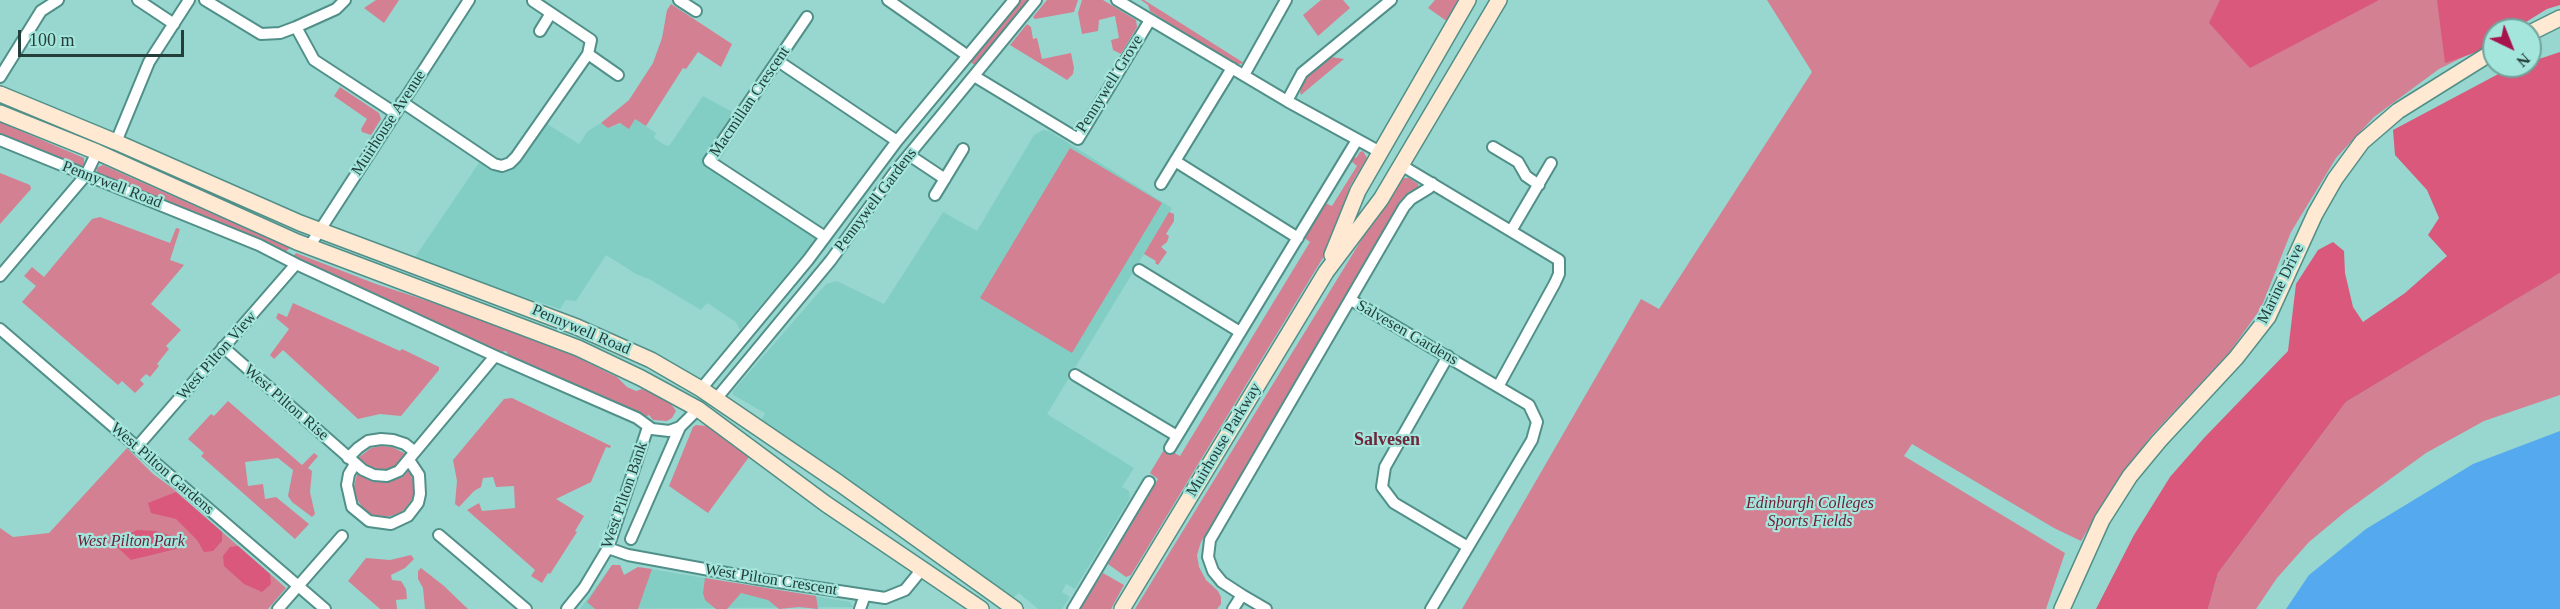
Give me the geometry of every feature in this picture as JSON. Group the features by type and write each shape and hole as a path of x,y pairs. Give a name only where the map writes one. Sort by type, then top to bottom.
{"street":[{"path":"0,77 41,11 43,4 58,0"},
{"path":"138,0 174,24"},
{"path":"116,142 149,62 189,0"},
{"path":"205,0 261,34 280,33 296,27 336,9 345,0"},
{"name":"Muirhouse Avenue","path":"309,247 470,0"},
{"path":"679,0 696,11"},
{"path":"888,0 968,56"},
{"name":"Pennywell Gardens","path":"701,389 825,237 897,141 1014,0"},
{"name":"Pennywell Gardens","path":"716,399 831,260 909,155 1036,0"},
{"path":"1117,0 1287,101 1380,152"},
{"path":"1244,75 1286,0"},
{"path":"1287,101 1302,73 1308,67 1391,0"},
{"name":"Muirhouse Parkway","path":"1326,272 1358,191 1468,0"},
{"name":"Muirhouse Parkway","path":"1122,609 1326,272 1381,199 1499,0"},
{"path":"402,102 494,164 502,166 510,163 588,54 591,40 533,1"},
{"path":"540,31 551,13"},
{"name":"Macmillan Crescent","path":"807,17 709,161 825,237"},
{"path":"2542,27 2560,18"},
{"name":"Pennywell Grove","path":"974,76 1078,139 1150,20"},
{"path":"296,27 314,60 395,113"},
{"path":"588,54 618,75"},
{"name":"Marine Drive","path":"2062,609 2102,519 2130,476 2159,441 2236,358 2268,317 2315,214 2335,179 2362,142 2398,111 2482,58"},
{"path":"778,61 897,141"},
{"path":"1161,184 1232,68"},
{"path":"941,88 955,99"},
{"name":"Pennywell Road","path":"0,94 320,230 577,327 651,360 701,389 839,483 1015,609"},
{"name":"Pennywell Road","path":"0,113 97,152 309,247 578,348 641,378 698,409 826,504 981,609"},
{"name":"Pennywell Road","path":"97,152 102,136"},
{"name":"Pennywell Road","path":"0,140 259,245 495,356 637,418 648,427"},
{"path":"1170,448 1357,140"},
{"path":"1493,147 1518,162 1526,176 1539,184"},
{"path":"935,195 963,149"},
{"path":"0,276 86,175 97,152"},
{"path":"909,155 945,179"},
{"path":"1175,161 1298,238"},
{"path":"1511,231 1551,163"},
{"path":"1401,165 1559,260 1561,267 1555,283 1499,385"},
{"path":"1352,300 1404,207 1411,199 1429,188 1432,183"},
{"name":"West Pilton View","path":"137,447 296,264"},
{"path":"1139,270 1240,332"},
{"name":"Salvesen Gardens","path":"1266,609 1222,582 1213,572 1208,557 1210,540 1352,300 1499,385 1529,405 1537,422 1536,432 1431,609"},
{"name":"West Pilton Gardens","path":"0,329 325,609"},
{"name":"West Pilton Rise","path":"223,347 352,461 374,475 387,476 399,471 495,356"},
{"path":"1448,356 1385,467 1382,487 1394,503 1468,547"},
{"path":"1075,375 1177,436"},
{"path":"698,409 701,389"},
{"path":"631,539 680,427 698,409 716,399"},
{"name":"West Pilton Bank","path":"567,609 584,588 608,548 648,427 663,431 680,427"},
{"path":"381,439 405,444 419,475 420,494 418,503 408,516 391,524 369,521 360,516 352,507 347,485 352,461 358,447 369,441 381,439"},
{"path":"1073,609 1149,482"},
{"path":"278,609 342,536"},
{"path":"439,536 526,609"},
{"name":"West Pilton Crescent","path":"608,548 628,555 759,579 885,598 895,596 905,590 923,568"},
{"path":"860,609 865,595"},
{"path":"1233,609 1242,595"}],"shaded area":[{"path":"703,96 740,116 743,123 718,163 822,232 740,330 736,322 707,303 701,310 606,255 576,301 566,300 560,309 413,260 483,157 502,166 541,120 579,144 588,131 601,123 608,128 635,119 656,133 654,138 669,146"},
{"path":"1043,130 1049,131 1172,208 1047,414 1134,468 1122,487 1129,491 1130,498 1075,589 1066,584 1062,592 1070,597 1062,609 1038,609 1019,593 1013,598 761,421 765,413 733,395 733,391 826,284 837,281 884,304 943,212 977,231 1034,135"},
{"path":"2560,431 2560,609 2286,609 2309,575 2366,529 2473,464"},
{"path":"612,565 620,565 624,575 638,567 850,602 853,607 580,609"}],"green space":[{"path":"376,0 399,0 384,23 364,8"},
{"path":"1019,0 1030,0 976,66 969,61"},
{"path":"1047,0 1078,0 1074,12 1035,19 1033,17"},
{"path":"1082,0 1103,0 1136,20 1137,27 1121,54 1113,50 1111,40 1119,38 1115,16 1099,20 1098,31 1082,34 1078,13"},
{"path":"1141,0 1244,63 1234,65 1150,11 1148,5"},
{"path":"1321,0 1343,0 1350,8 1318,36 1303,15"},
{"path":"1435,0 1461,0 1448,22 1428,8"},
{"name":"Edinburgh Colleges Sports Fields","path":"1767,0 2508,0 2518,18 2482,18 2482,48 2439,69 2374,117 2336,158 2291,232 2261,308 2229,353 2151,436 2114,486 2081,541 2054,528 1912,444 1904,456 2065,553 2046,609 1462,609 1641,299 1659,309 1812,72"},
{"path":"2220,0 2379,0 2250,68 2209,23"},
{"path":"2437,0 2560,0 2560,5 2547,9 2532,18 2482,18 2482,49 2445,63"},
{"path":"671,4 732,44 721,67 698,52 686,69 683,68 646,126 635,119 629,129 620,123 608,128 601,123 629,100 653,63 662,38 667,10"},
{"path":"1027,24 1031,27 1033,39 1037,38 1042,59 1071,53 1074,68 1073,74 1067,80 1010,45"},
{"path":"2560,52 2560,273 2346,402 2218,573 2208,609 2096,609 2134,535 2170,477 2204,438 2288,351 2296,284 2318,250 2333,242 2344,251 2345,273 2353,307 2363,322 2405,293 2447,256 2428,235 2439,218 2427,190 2395,155 2393,130 2491,78 2542,78 2542,58"},
{"path":"1331,57 1344,59 1301,95 1300,91 1306,77"},
{"path":"340,87 379,113 381,119 371,135 362,132 361,129 367,119 334,96"},
{"path":"0,122 84,158 84,165 80,167 0,135"},
{"path":"1070,148 1162,203 1072,353 980,298"},
{"path":"1363,151 1367,158 1350,186 1330,246 1131,575 1126,577 1108,564 1158,479 1150,473 1165,448 1180,456 1310,242 1303,237 1325,203 1332,206 1357,166 1351,161 1353,157 1356,158"},
{"path":"103,165 290,248 285,252 195,212 98,175 96,168"},
{"path":"0,173 30,185 31,189 0,224"},
{"path":"1403,178 1409,178 1418,184 1419,188 1409,192 1400,201 1201,542 1197,555 1199,567 1206,580 1218,591 1221,604 1217,609 1135,609 1395,185"},
{"path":"1169,212 1174,214 1174,221 1166,234 1169,236 1167,242 1161,247 1167,252 1158,265 1156,261 1144,254"},
{"path":"100,217 170,243 176,228 180,229 170,260 184,265 151,304 181,330 166,346 169,349 150,377 146,374 140,380 144,384 135,393 122,381 118,385 22,302 36,286 24,276 32,267 44,277 92,219"},
{"path":"296,253 376,284 465,313 556,347 617,377 627,387 636,391 642,389 669,401 676,411 667,421 653,420 649,415 645,417 509,356 506,351 502,352 453,333 374,297 293,257"},
{"path":"2560,273 2560,395 2484,421 2426,453 2345,512 2309,542 2277,578 2256,609 2208,609 2218,573 2346,402"},
{"path":"293,303 400,351 402,349 439,367 439,370 401,416 380,414 358,419 283,350 274,359 270,355 289,329 276,318 278,313 287,317"},
{"path":"512,398 611,446 606,447 591,482 556,499 584,516 575,531 577,532 542,583 531,576 535,570 467,510 479,503 482,511 515,508 514,486 496,487 493,477 483,478 481,487 459,507 455,504 457,481 453,460 504,399"},
{"path":"228,401 302,465 314,453 318,456 308,468 312,471 310,492 315,514 312,517 292,502 288,496 293,470 278,458 245,462 248,486 263,484 265,499 276,497 309,524 295,539 201,456 204,453 188,439 211,414 214,416"},
{"path":"707,426 749,457 708,513 669,486 693,427"},
{"path":"392,447 406,454 396,466 386,469 376,469 366,465 358,458 371,448"},
{"name":"West Pilton Park","path":"127,448 153,474 171,487 286,588 268,609 0,609 0,528 13,537 49,533"},
{"path":"409,470 415,487 412,499 405,509 396,515 384,517 372,515 356,498 354,487 357,474 373,482 388,482 403,477"},
{"path":"176,492 222,532 222,541 213,551 204,552 197,540 176,519 151,513 148,503"},
{"path":"137,530 156,531 186,540 176,549 131,560 112,542"},
{"path":"238,546 270,574 271,584 262,592 244,584 224,566 223,556 230,547"},
{"path":"411,555 414,559 405,568 391,575 392,580 401,581 406,589 407,599 396,600 397,609 380,609 348,581 366,558 390,560"},
{"path":"612,565 620,565 624,575 638,567 652,569 638,609 595,609 587,602"},
{"path":"421,568 468,609 425,609 423,588 418,579 418,571"},
{"path":"1103,573 1124,585 1111,609 1079,609"},
{"path":"705,578 816,596 818,609 799,607 779,609 768,600 741,593 727,609 716,609 705,600 703,593"}],"district":[{"name":"Salvesen","path":"1387,440"}]}
